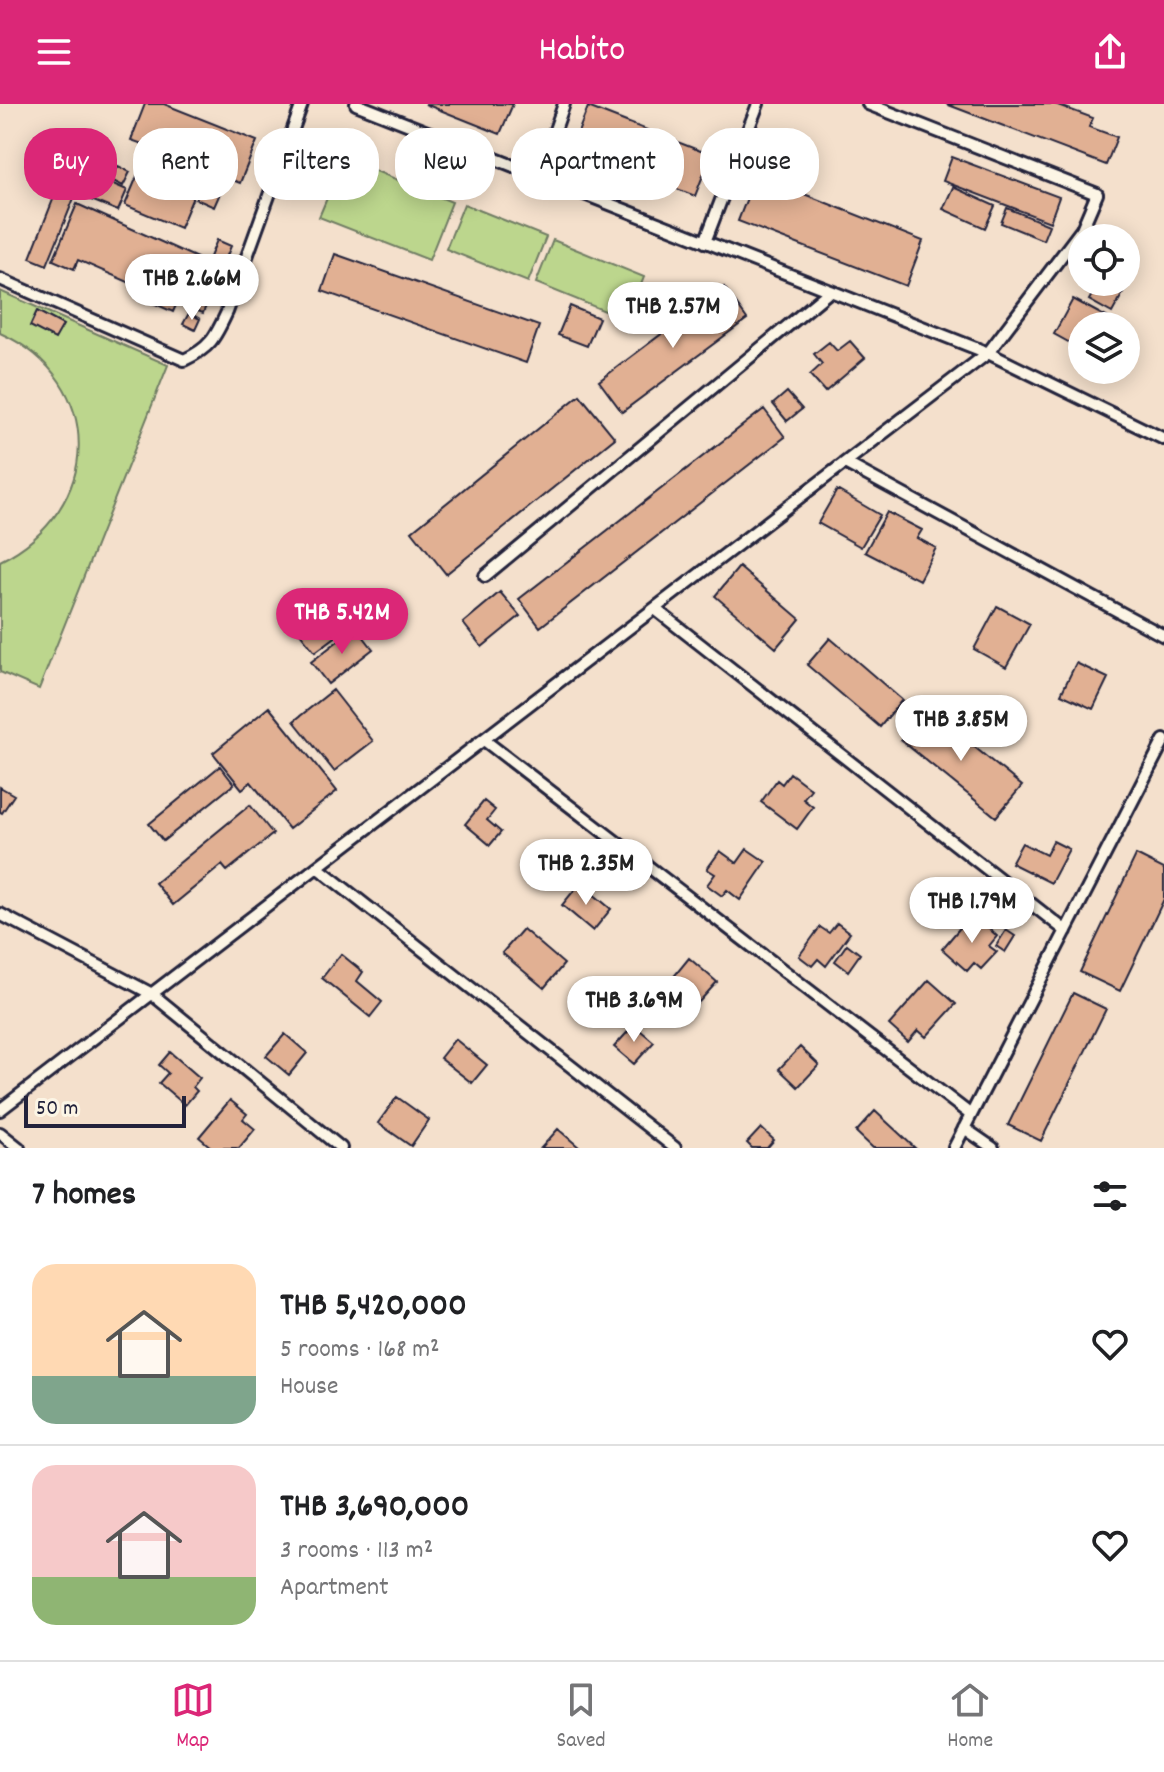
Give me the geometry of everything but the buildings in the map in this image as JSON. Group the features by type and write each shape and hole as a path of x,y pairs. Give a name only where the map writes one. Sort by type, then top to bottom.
{"lane":[{"path":"0,279 184,360 202,352 215,337 227,312 302,104"},
{"path":"356,104 511,165"},
{"path":"556,128 564,104"},
{"path":"705,242 758,104"},
{"path":"0,1110 988,353 1082,229 1097,194 868,104"},
{"path":"599,200 988,353 1164,439"},
{"path":"485,576 830,291"},
{"path":"845,463 1164,636"},
{"path":"655,609 1066,931"},
{"path":"484,740 971,1115"},
{"path":"954,1148 1164,740"},
{"path":"317,867 675,1148"},
{"path":"0,914 152,994 341,1148"},
{"path":"964,1128 993,1148"},
{"path":"0,1133 19,1148"}],"green space":[{"path":"379,172 395,179 395,200 452,202 429,260 319,217 326,200 379,200"},
{"path":"464,204 546,237 528,282 446,249"},
{"path":"553,240 644,277 627,320 536,283"},
{"path":"0,291 168,365 39,689 0,672 0,561 34,539 58,511 73,479 79,446 74,413 60,382 35,354 0,333"}]}
